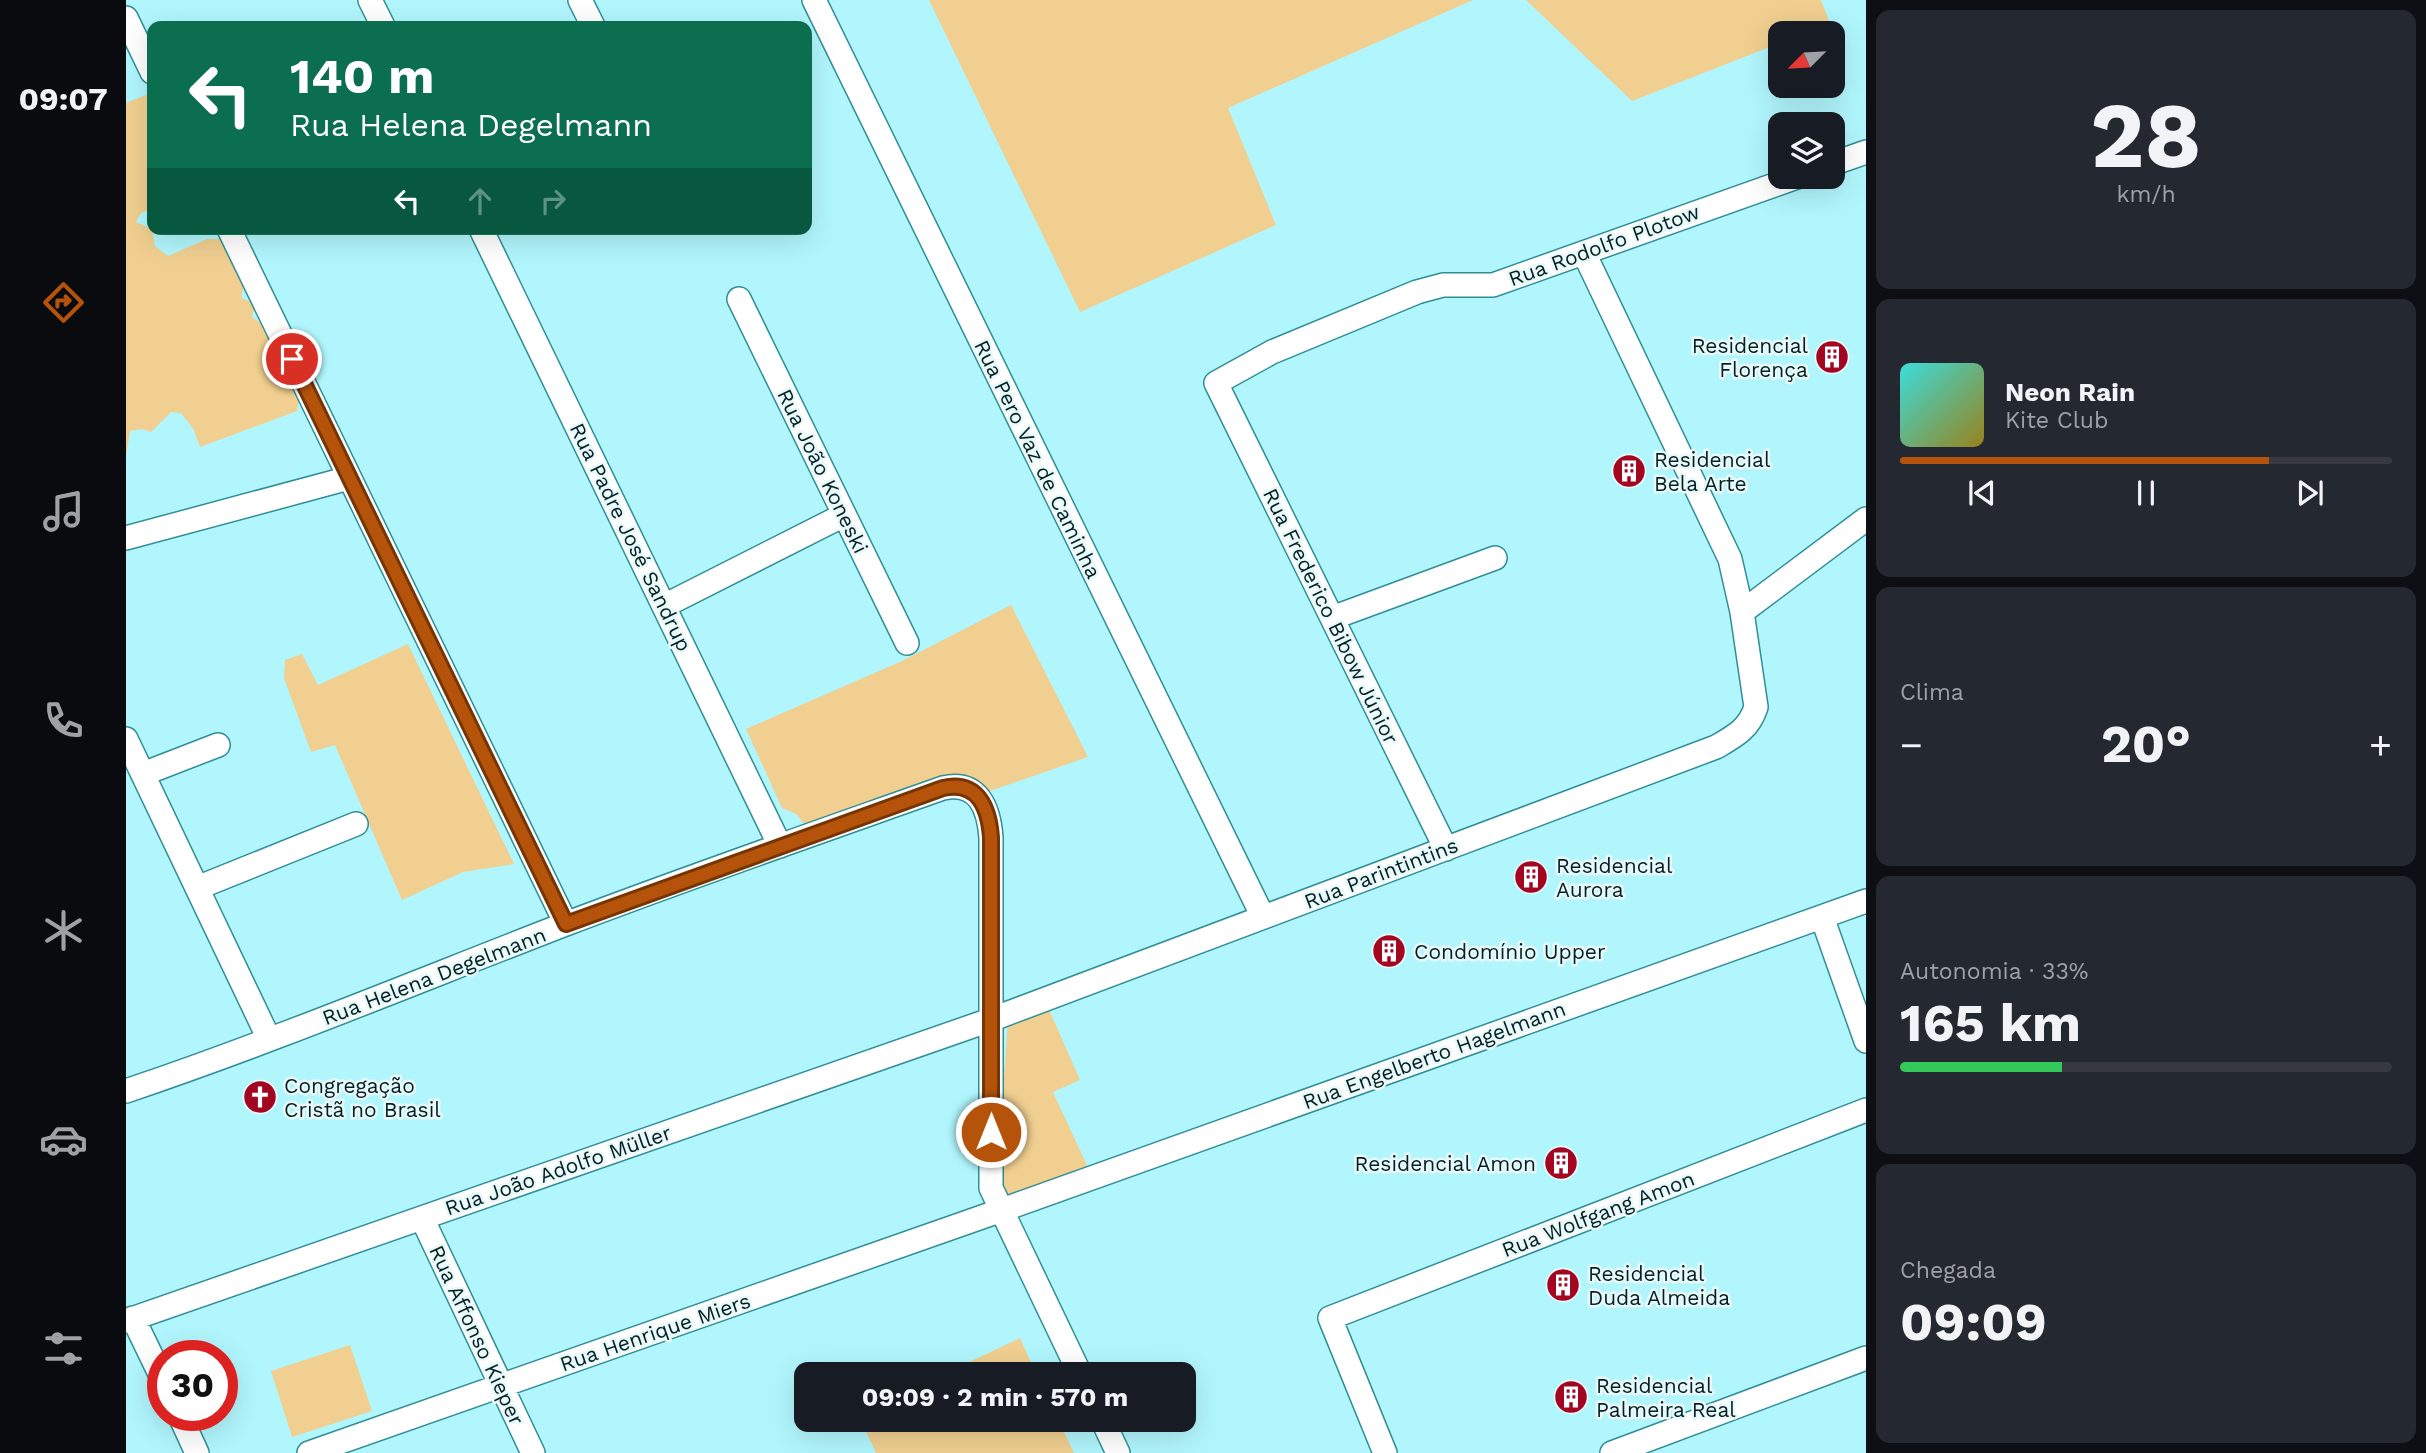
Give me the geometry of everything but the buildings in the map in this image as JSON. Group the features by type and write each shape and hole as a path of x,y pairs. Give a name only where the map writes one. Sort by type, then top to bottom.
{"street":[{"path":"370,0 380,21"},
{"path":"580,0 590,21"},
{"name":"Rua Pero Vaz de Caminha","path":"814,0 1263,917"},
{"path":"126,18 147,62"},
{"path":"1845,159 1866,152"},
{"name":"Rua Rodolfo Plotow","path":"1216,383 1272,352 1417,292 1443,285 1493,285 1768,187"},
{"path":"232,235 566,924"},
{"name":"Rua Padre José Sandrup","path":"484,235 780,845"},
{"path":"1584,253 1721,536 1735,577 1742,612 1866,519"},
{"name":"Rua João Koneski","path":"739,299 906,643"},
{"name":"Rua Frederico Bibow Júnior","path":"1216,383 1446,849"},
{"path":"126,538 349,478"},
{"path":"664,606 844,515"},
{"path":"1332,618 1495,558"},
{"name":"Rua Parintintins","path":"990,1020 1716,747 1746,728 1756,707 1742,612"},
{"path":"126,739 269,1039"},
{"path":"143,774 218,745"},
{"name":"Rua Helena Degelmann","path":"126,1090 269,1039 780,845 943,788 963,786 978,795 986,807 991,838 990,1020"},
{"path":"197,888 356,824"},
{"name":"Rua Engelberto Hagelmann","path":"1002,1210 1866,901"},
{"path":"1822,917 1866,1041"},
{"path":"990,1020 991,1188 1074,1362"},
{"name":"Rua João Adolfo Müller","path":"130,1319 990,1020"},
{"name":"Rua Wolfgang Amon","path":"1385,1453 1330,1318 1866,1111"},
{"name":"Rua Henrique Miers","path":"309,1453 1002,1210"},
{"name":"Rua Affonso Kieper","path":"422,1218 533,1453"},
{"path":"130,1319 147,1350"},
{"path":"1612,1453 1866,1358"},
{"path":"187,1431 197,1453"},
{"path":"1108,1432 1118,1453"}],"shaded area":[{"path":"929,0 1473,0 1228,108 1276,225 1080,312"},
{"path":"1526,0 1821,0 1829,21 1768,21 1768,48 1632,101"},
{"path":"147,96 147,211 141,213 136,222 147,227 147,235 153,235 155,246 168,256 207,239 219,239 228,247 244,286 241,297 255,305 252,317 280,337 284,350 281,367 299,400 297,411 200,447 194,430 181,413 171,412 151,432 142,429 130,431 126,456 126,103"},
{"path":"1011,605 1088,757 987,792 975,783 805,825 796,814 782,808 746,729 902,661"},
{"path":"408,644 514,864 463,872 402,900 335,745 311,752 284,678 285,660 302,654 318,685"},
{"path":"1047,1005 1080,1080 1053,1092 1091,1174 1015,1201 999,1192 997,1180 1008,1020"},
{"path":"1020,1338 1031,1362 969,1362"},
{"path":"350,1345 372,1411 292,1437 271,1371"},
{"path":"866,1432 1064,1432 1074,1453 876,1453"}],"place":[{"name":"Residencial Florença","path":"1832,357"},
{"name":"Residencial Bela Arte","path":"1629,471"},
{"name":"Residencial Aurora","path":"1531,877"},
{"name":"Condomínio Upper","path":"1389,951"},
{"name":"Congregação Cristã no Brasil","path":"260,1097"},
{"name":"Residencial Amon","path":"1561,1163"},
{"name":"Residencial Duda Almeida","path":"1563,1285"},
{"name":"Residencial Palmeira Real","path":"1571,1397"}],"route":[{"path":"292,359 566,924 943,788 963,786 978,795 986,807 991,838 991,1132"}]}
